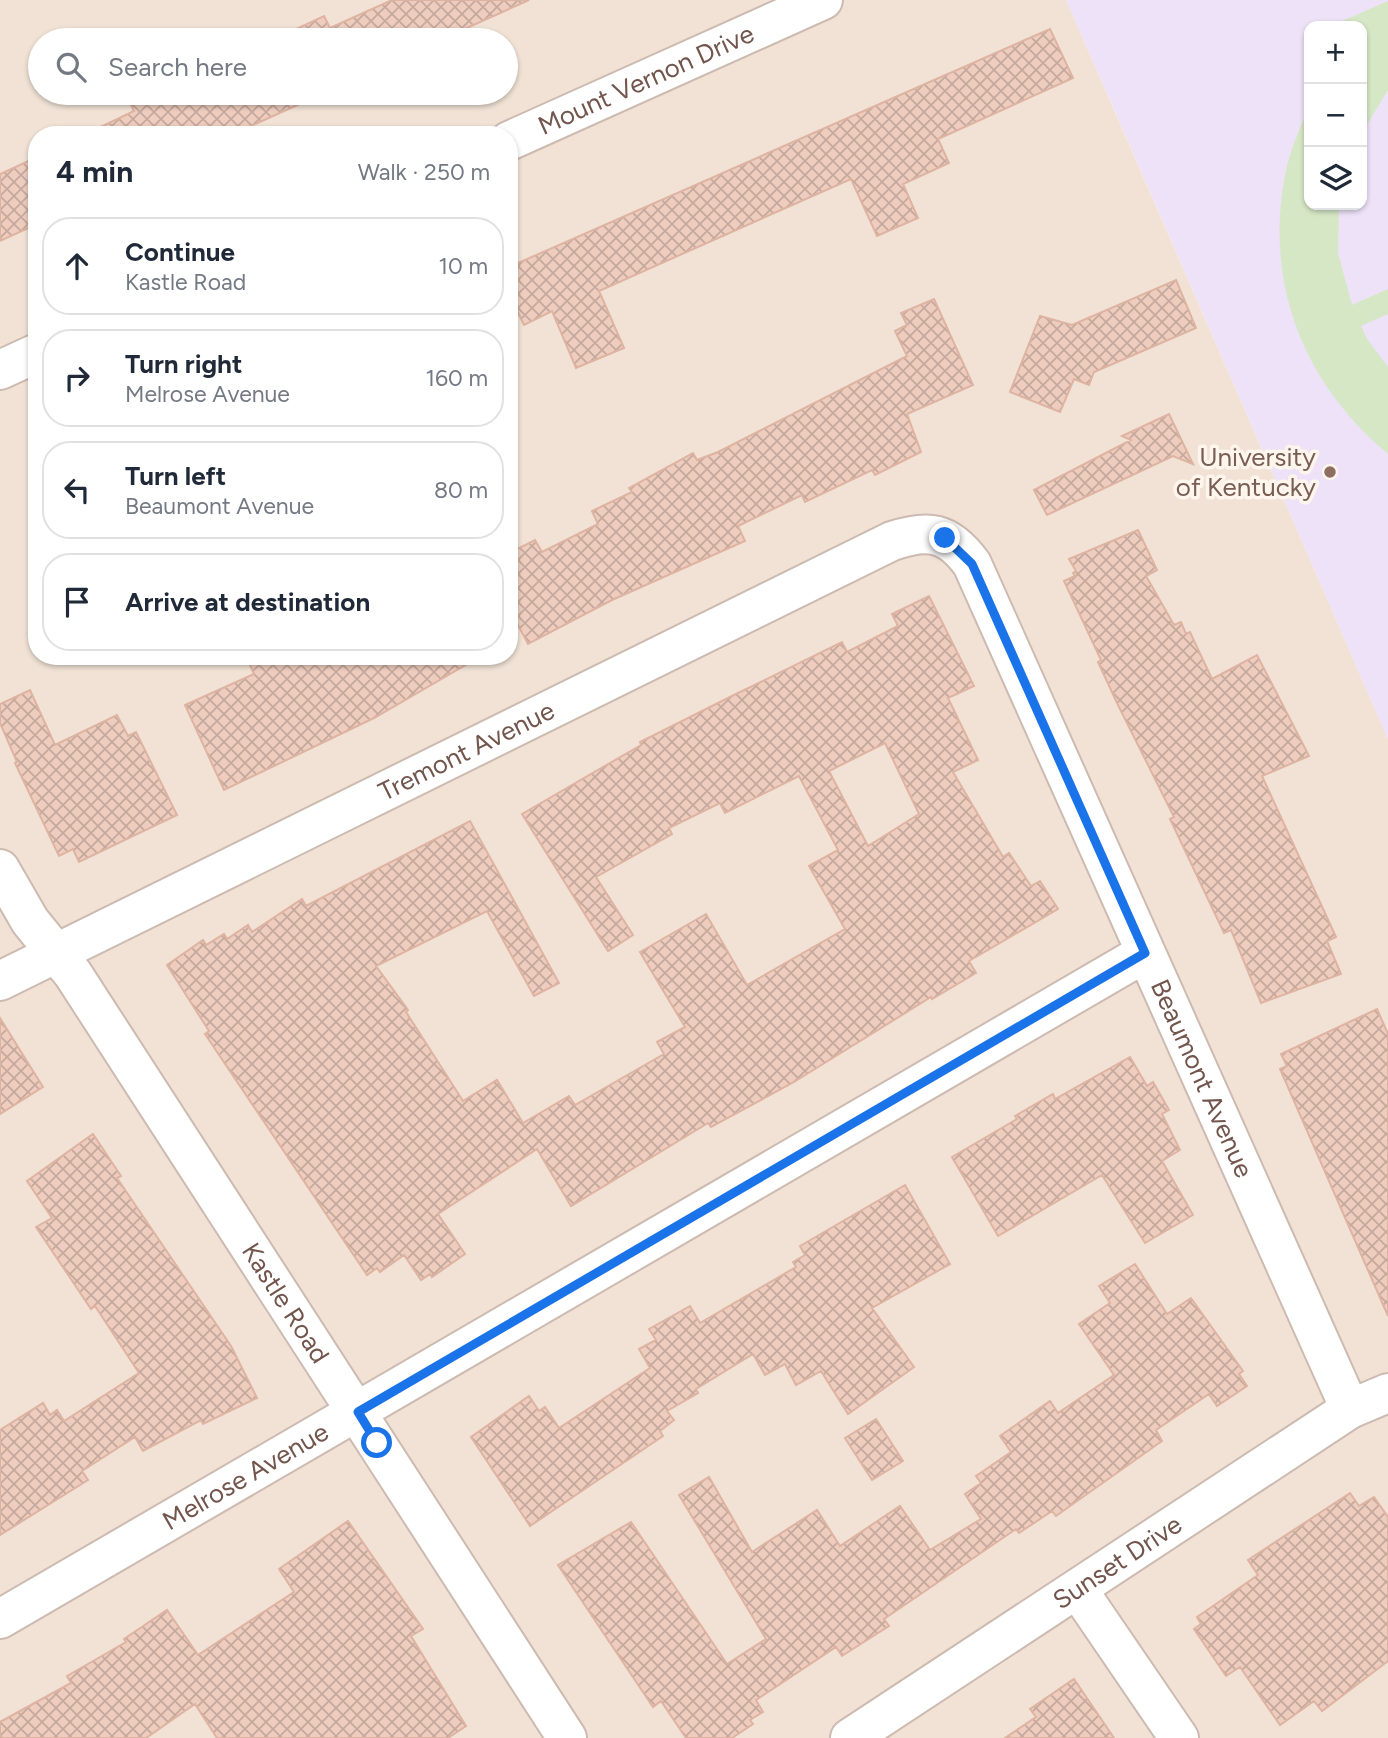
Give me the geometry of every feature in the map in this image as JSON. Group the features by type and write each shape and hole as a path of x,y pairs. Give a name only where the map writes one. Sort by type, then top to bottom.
{"street":[{"name":"Mount Vernon Drive","path":"518,137 823,0"},
{"path":"0,370 28,357"},
{"name":"Tremont Avenue","path":"0,981 892,541 915,534 934,534"},
{"name":"Beaumont Avenue","path":"934,534 945,538 972,564 1350,1409"},
{"name":"Kastle Road","path":"0,869 30,921 73,974 567,1738"},
{"name":"Melrose Avenue","path":"0,1619 1145,953"},
{"name":"Sunset Drive","path":"850,1738 1350,1409 1388,1393"},
{"path":"1078,1590 1179,1738"}],"shaded area":[{"path":"0,0 1066,0 1388,739 1388,1738 0,1738"},
{"name":"University of Kentucky","path":"1066,0 1388,0 1388,739"}],"green space":[{"path":"1388,1 1388,90 1367,125 1367,21 1342,21"},
{"path":"1304,118 1304,210 1339,210 1338,253 1352,305 1388,289 1388,314 1361,326 1367,339 1388,367 1388,454 1358,425 1332,394 1311,360 1296,325 1285,287 1280,248 1281,208 1289,158"}],"building":[{"path":"392,0 529,0 467,28 330,28"},
{"path":"324,16 330,28 298,28"},
{"path":"1050,29 1073,78 938,139 949,163 903,184 918,218 877,236 851,179 599,291 624,348 576,368 552,311 524,325 518,313 518,263"},
{"path":"131,105 297,105 251,126 103,126 134,111"},
{"path":"28,161 28,228 0,241 0,174"},
{"path":"1176,280 1196,328 1094,372 1089,385 1074,379 1060,412 1010,392 1040,316 1072,325"},
{"path":"934,299 973,385 907,414 921,452 875,475 872,470 805,502 802,495 738,526 745,541 612,600 528,644 518,625 518,548 535,540 542,552 598,524 592,511 632,492 629,488 693,453 697,460 718,452 907,356 895,331 907,325 901,313"},
{"path":"1169,414 1193,464 1173,456 1047,515 1034,490 1131,440 1122,436"},
{"path":"1138,530 1157,570 1146,576 1174,625 1181,622 1186,634 1190,632 1212,679 1257,655 1309,756 1262,776 1336,937 1327,941 1341,974 1261,1003 1231,930 1224,933 1170,819 1174,817 1118,705 1098,662 1101,660 1064,581 1075,576 1073,573 1076,571 1069,559"},
{"path":"929,596 974,686 948,698 978,760 953,772 1003,857 1009,853 1031,886 1040,881 1058,909 969,961 976,973 932,999 931,997 794,1082 711,1127 708,1123 571,1206 537,1149 438,1214 465,1254 432,1277 430,1274 421,1280 404,1255 380,1272 377,1268 367,1275 205,1034 209,1031 167,965 203,940 206,945 224,934 227,939 248,925 252,932 302,899 306,906 470,821 559,983 534,996 487,911 376,966 408,1010 406,1012 463,1101 497,1080 523,1123 569,1096 575,1105 664,1054 657,1042 685,1027 640,952 706,914 747,985 845,929 809,866 838,850 799,776 725,813 720,803 669,828 672,834 596,877 633,935 608,951 522,814 641,745 640,742 736,694 842,642 847,652 898,626 892,614","holes":["885,743 919,814 868,846 829,771"]},
{"path":"250,665 465,665 374,718 224,790 185,705 254,674"},
{"path":"30,690 55,745 117,715 128,736 136,732 177,815 79,862 73,849 59,856 15,763 17,762 0,723 0,704"},
{"path":"1377,1009 1388,1034 1388,1316 1280,1069 1287,1066 1281,1054"},
{"path":"0,1018 43,1087 0,1114"},
{"path":"1130,1057 1147,1086 1153,1082 1169,1110 1162,1114 1180,1150 1162,1161 1193,1215 1145,1243 1102,1175 998,1236 952,1157 1017,1119 1015,1116 1053,1094 1055,1099"},
{"path":"93,1134 121,1176 117,1178 231,1346 257,1398 203,1424 201,1420 143,1451 135,1437 82,1471 88,1480 0,1535 0,1430 43,1403 50,1415 57,1410 64,1421 139,1373 95,1306 91,1309 36,1227 52,1218 27,1181"},
{"path":"905,1185 950,1264 872,1308 914,1367 848,1414 821,1371 796,1385 785,1364 765,1375 753,1354 696,1389 698,1393 667,1411 674,1420 660,1431 663,1436 530,1526 471,1437 529,1396 539,1411 545,1407 559,1428 650,1368 639,1349 656,1340 649,1329 690,1306 700,1323 796,1267 793,1262 805,1255 800,1246"},
{"path":"1135,1264 1167,1314 1191,1298 1243,1371 1239,1374 1247,1386 1217,1406 1209,1394 1156,1430 1162,1441 1056,1516 1052,1511 1019,1533 1016,1529 884,1619 889,1626 842,1656 836,1647 756,1700 763,1712 750,1720 753,1724 732,1738 686,1738 661,1701 653,1707 558,1565 631,1522 727,1664 766,1639 679,1495 709,1477 752,1552 817,1510 840,1546 900,1506 930,1550 981,1519 965,1494 981,1483 976,1476 1011,1452 1000,1436 1050,1401 1058,1413 1114,1375 1079,1324 1110,1303 1099,1286"},
{"path":"876,1419 903,1461 872,1480 845,1438"},
{"path":"1350,1493 1359,1506 1374,1497 1388,1517 1388,1661 1322,1711 1314,1701 1280,1725 1240,1667 1226,1676 1194,1629 1201,1624 1197,1617 1258,1575 1248,1560"},
{"path":"348,1521 423,1629 411,1636 466,1726 448,1738 217,1738 195,1704 146,1738 0,1738 0,1722 71,1683 67,1676 126,1642 124,1639 167,1610 198,1655 294,1592 279,1569"},
{"path":"1074,1679 1114,1738 1005,1738 1036,1717 1030,1709"}],"place":[{"name":"University of Kentucky","path":"1330,472"}],"route":[{"path":"377,1443 358,1412 1145,953 972,564 945,538"}]}
